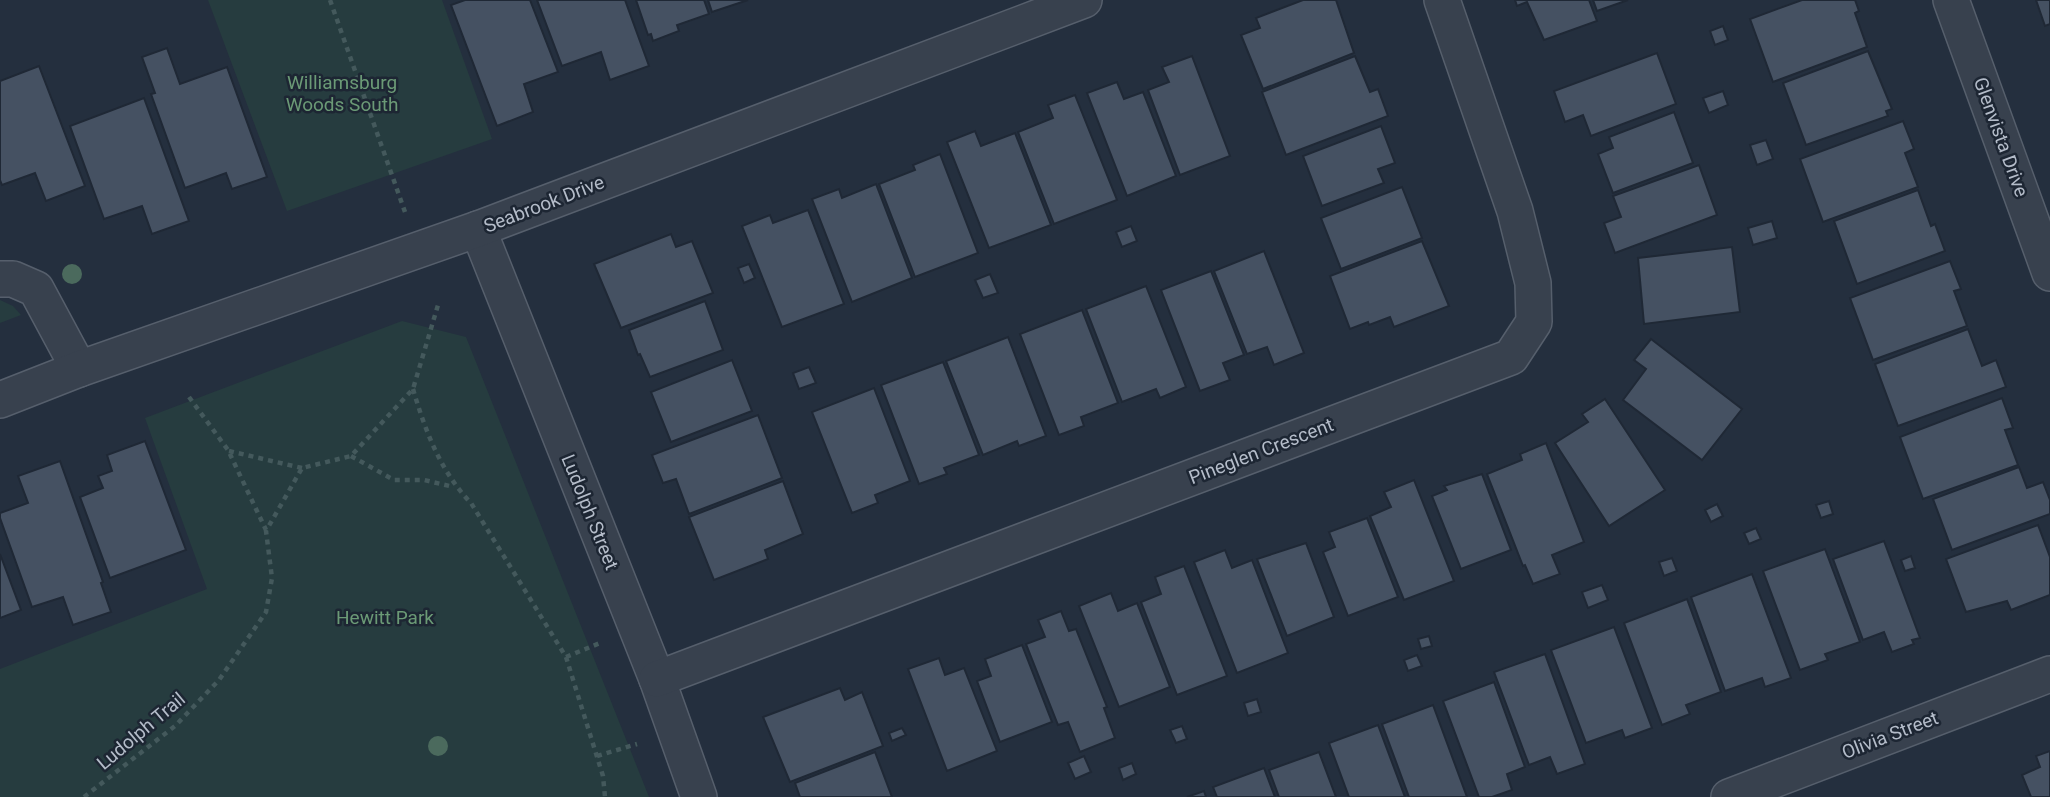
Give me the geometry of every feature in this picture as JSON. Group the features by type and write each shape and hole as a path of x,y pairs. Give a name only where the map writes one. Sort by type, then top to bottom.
{"street":[{"name":"Seabrook Drive","path":"0,400 79,369 478,229 1084,0"},
{"name":"Pineglen Crescent","path":"657,679 1511,357 1534,322 1533,282 1515,211 1442,0"},
{"name":"Glenvista Drive","path":"1951,0 2050,273"},
{"name":"Ludolph Street","path":"478,229 657,679 699,797"},
{"path":"0,279 13,279 36,289 79,369"},
{"name":"Olivia Street","path":"1729,797 2050,674"}],"path":[{"path":"330,0 407,216"},
{"path":"228,450 302,468 351,456 413,388 438,305"},
{"path":"413,388 426,433 455,487 471,503 566,657 603,776 605,797"},
{"name":"Ludolph Trail","path":"84,797 174,726 219,680 266,612 272,578 266,531 228,450 189,397"},
{"path":"351,456 394,480 424,480 455,487"},
{"path":"266,531 302,468"},
{"path":"566,657 605,641"},
{"path":"597,756 641,743"}],"green space":[{"name":"Williamsburg Woods South","path":"208,0 442,0 492,139 287,211"},
{"path":"0,300 13,306 21,315 0,323"},
{"name":"Hewitt Park","path":"402,321 466,337 649,797 0,797 0,669 207,589 145,418"}],"building":[{"path":"465,0 530,0 558,72 524,84 533,112 497,126 451,5"},
{"path":"537,0 625,0 649,66 610,80 601,52 562,66"},
{"path":"636,0 704,0 709,14 677,25 679,31 653,41 651,34 648,35"},
{"path":"708,0 748,0 712,12"},
{"path":"1303,0 1336,0 1354,53 1263,89 1241,35 1260,28 1256,18"},
{"path":"1515,0 1589,0 1597,21 1544,40 1527,2 1517,6"},
{"path":"1593,0 1628,0 1597,11"},
{"path":"1802,0 1855,0 1859,11 1855,13 1867,47 1773,82 1750,19"},
{"path":"2036,0 2050,0 2050,24 2045,26"},
{"path":"1723,26 1728,40 1715,45 1710,31"},
{"path":"167,48 180,84 227,67 267,177 232,189 226,173 185,188 151,94 155,93 142,57"},
{"path":"1868,51 1892,109 1886,111 1888,116 1806,145 1783,83"},
{"path":"1657,53 1676,104 1591,136 1583,115 1565,122 1554,91"},
{"path":"1192,56 1230,156 1180,175 1148,90 1169,82 1162,67"},
{"path":"1355,56 1370,92 1378,89 1388,116 1286,155 1262,92"},
{"path":"39,66 85,186 46,201 35,173 2,185 0,180 0,81"},
{"path":"1117,82 1124,99 1143,92 1176,176 1127,196 1087,93"},
{"path":"1723,91 1728,105 1709,113 1703,98"},
{"path":"1075,95 1117,200 1054,224 1018,132 1053,118 1048,105"},
{"path":"144,98 189,221 152,234 142,206 104,219 70,126"},
{"path":"1674,112 1693,163 1613,193 1598,154 1613,148 1609,137"},
{"path":"1903,121 1914,149 1905,153 1918,187 1823,222 1800,159"},
{"path":"1381,126 1395,163 1378,169 1384,183 1322,206 1303,156"},
{"path":"975,131 981,146 1015,133 1051,225 989,248 947,142"},
{"path":"1766,140 1773,159 1757,165 1750,145"},
{"path":"940,154 978,253 915,277 879,184 915,170 913,165"},
{"path":"1699,165 1717,215 1615,253 1604,223 1621,217 1613,196"},
{"path":"876,184 912,278 852,302 812,199 839,189 842,198"},
{"path":"1402,187 1422,238 1341,269 1321,218"},
{"path":"1918,190 1931,226 1935,224 1945,251 1857,284 1834,221"},
{"path":"808,210 844,304 782,327 742,226 770,215 773,223"},
{"path":"1772,221 1777,238 1753,245 1748,228"},
{"path":"1131,226 1137,241 1122,247 1116,232"},
{"path":"671,234 676,247 692,241 713,293 621,328 594,264"},
{"path":"1422,241 1449,306 1394,327 1390,317 1350,329 1330,276"},
{"path":"1732,247 1740,312 1644,324 1638,258"},
{"path":"1264,251 1304,353 1274,365 1267,347 1247,354 1214,271"},
{"path":"1950,261 1961,289 1954,291 1967,326 1873,360 1850,298"},
{"path":"749,264 755,278 744,283 738,268"},
{"path":"1211,271 1244,355 1223,363 1230,380 1200,391 1161,290"},
{"path":"990,274 998,293 983,298 975,280"},
{"path":"1146,286 1186,387 1160,398 1156,389 1122,402 1086,309"},
{"path":"705,301 723,350 650,377 629,330"},
{"path":"1082,310 1118,403 1081,417 1084,426 1059,435 1020,334"},
{"path":"1968,329 1982,366 1996,360 2006,387 1898,426 1875,364"},
{"path":"1008,337 1046,436 1019,446 1017,441 983,455 946,361"},
{"path":"1651,339 1742,409 1702,460 1623,400 1646,369 1634,360"},
{"path":"732,360 752,411 671,442 651,392"},
{"path":"943,362 979,455 944,468 947,474 919,484 881,385"},
{"path":"809,367 816,383 799,389 793,373"},
{"path":"874,388 910,481 875,495 878,503 852,513 812,412"},
{"path":"2002,398 2013,428 2005,430 2018,465 1923,499 1900,437"},
{"path":"1605,399 1665,490 1609,526 1555,443 1588,422 1582,414"},
{"path":"758,415 782,478 689,514 676,479 663,483 652,455"},
{"path":"145,441 186,550 110,578 80,497 103,488 98,476 112,471 107,455"},
{"path":"1546,443 1584,542 1552,555 1560,574 1533,584 1525,565 1523,566 1487,474 1522,460 1520,454"},
{"path":"60,461 111,612 73,625 63,597 32,607 0,518 0,513 28,503 18,476"},
{"path":"2019,467 2027,488 2043,482 2050,500 2050,514 1952,550 1933,499"},
{"path":"1482,474 1511,550 1461,569 1432,496 1447,490 1444,486"},
{"path":"1414,480 1454,581 1404,600 1370,516 1391,507 1384,492"},
{"path":"783,481 803,534 765,550 768,559 714,580 689,517"},
{"path":"1829,501 1833,514 1821,518 1816,505"},
{"path":"1717,504 1723,516 1711,522 1705,510"},
{"path":"1367,518 1398,597 1348,616 1323,552 1335,547 1329,532"},
{"path":"2038,525 2050,557 2050,595 2011,610 2007,601 1966,612 1946,559"},
{"path":"1756,528 1761,539 1749,544 1744,533"},
{"path":"1884,541 1920,638 1912,640 1914,644 1892,652 1884,632 1863,640 1833,559"},
{"path":"1306,543 1334,617 1287,636 1257,559"},
{"path":"1825,549 1860,642 1825,654 1828,660 1800,670 1763,571"},
{"path":"1225,550 1232,568 1252,560 1288,653 1237,673 1194,562"},
{"path":"0,554 21,610 0,618"},
{"path":"1911,556 1915,568 1905,571 1901,560"},
{"path":"1672,558 1677,571 1664,576 1659,562"},
{"path":"1184,566 1227,676 1177,695 1141,602 1161,594 1155,577"},
{"path":"1752,574 1791,678 1765,687 1762,678 1725,691 1691,597"},
{"path":"1602,585 1608,600 1588,608 1582,592"},
{"path":"1111,593 1118,611 1137,603 1170,687 1119,707 1079,606"},
{"path":"1687,599 1721,692 1686,705 1690,714 1662,725 1624,623"},
{"path":"1061,611 1069,631 1076,629 1107,707 1104,708 1115,738 1080,752 1068,722 1058,725 1026,644 1045,637 1038,620"},
{"path":"1614,627 1652,728 1625,738 1622,730 1586,743 1551,650"},
{"path":"1429,636 1432,646 1421,649 1418,639"},
{"path":"1022,645 1052,722 1000,742 977,681 991,676 985,659"},
{"path":"1545,654 1585,764 1557,774 1550,757 1529,765 1494,672"},
{"path":"1417,655 1422,666 1408,671 1404,660"},
{"path":"939,658 945,675 964,668 997,751 947,771 908,669"},
{"path":"1494,682 1525,767 1507,774 1512,790 1492,797 1479,797 1443,701"},
{"path":"840,688 845,700 862,692 883,746 790,782 763,717"},
{"path":"1257,699 1261,712 1248,716 1244,703"},
{"path":"1433,705 1467,797 1409,797 1382,724"},
{"path":"1378,725 1405,797 1349,797 1329,743"},
{"path":"1182,726 1187,739 1176,743 1170,730"},
{"path":"902,728 906,735 892,741 889,733"},
{"path":"2050,751 2050,797 2031,797 2022,775 2040,767 2036,756"},
{"path":"875,752 892,797 800,797 795,783"},
{"path":"1319,752 1336,797 1279,797 1269,770"},
{"path":"1084,756 1091,772 1075,779 1068,763"},
{"path":"1132,763 1136,774 1123,780 1119,768"},
{"path":"1264,768 1275,797 1217,797 1213,787"},
{"path":"1204,791 1206,797 1187,797"}]}
